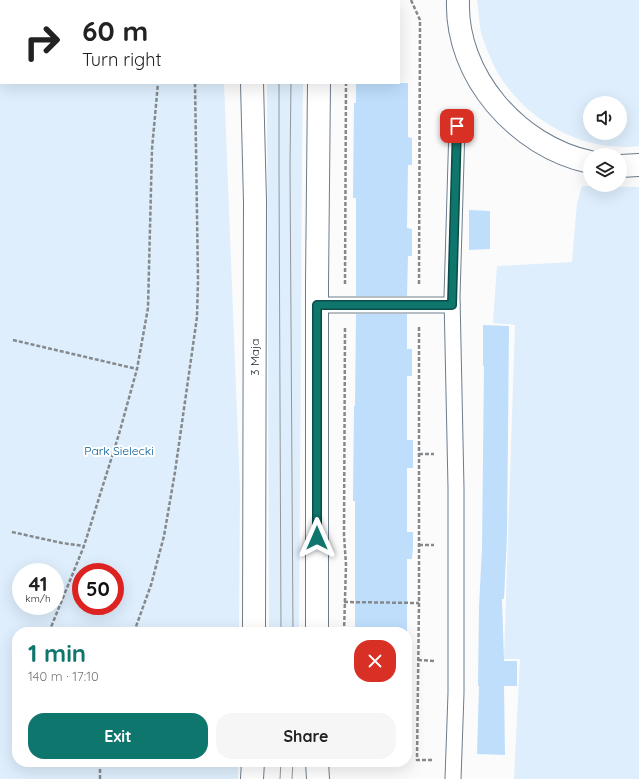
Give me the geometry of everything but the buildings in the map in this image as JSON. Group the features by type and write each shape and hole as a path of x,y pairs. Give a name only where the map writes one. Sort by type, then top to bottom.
{"main road":[{"path":"458,0 460,31 467,54 478,79 495,104 509,119 528,135 566,155 583,160"},
{"name":"3 Maja","path":"252,84 255,202 254,627"},
{"path":"316,627 319,84"},
{"path":"627,166 639,165"},
{"path":"252,779 253,767"},
{"path":"317,767 318,779"}],"lane":[{"path":"453,779 456,692 456,488 452,305 457,126"},
{"path":"317,305 452,305"}],"path":[{"path":"411,0 420,20 419,603 417,760 454,761"},
{"path":"52,627 84,546 120,434 137,369 148,308 152,149 158,84"},
{"path":"136,627 151,585 164,536 175,472 197,317 198,280 195,84"},
{"path":"344,627 346,565 344,536 346,84"},
{"path":"13,340 137,369"},
{"path":"12,532 62,543 84,546"},
{"path":"344,602 419,603"},
{"path":"100,767 100,779"}],"green space":[{"path":"477,0 639,0 639,146 618,147 597,144 584,140 627,140 627,96 583,96 583,140 557,129 539,118 522,104 508,88 496,70 482,36"},
{"name":"Park Sielecki","path":"0,84 224,84 240,489 239,627 12,627 12,767 238,767 238,779 0,779"},
{"path":"267,84 303,84 299,627 269,627"},
{"path":"582,186 583,192 627,192 627,187 639,187 639,779 514,779 520,659 504,659 515,325 493,323 497,266 572,262 577,203"}],"tram line":[{"path":"279,84 281,627"},
{"path":"291,84 290,166 293,627"},
{"path":"280,779 281,767"},
{"path":"292,779 293,767"}],"route":[{"path":"317,538 317,305 452,305 457,126"}]}
